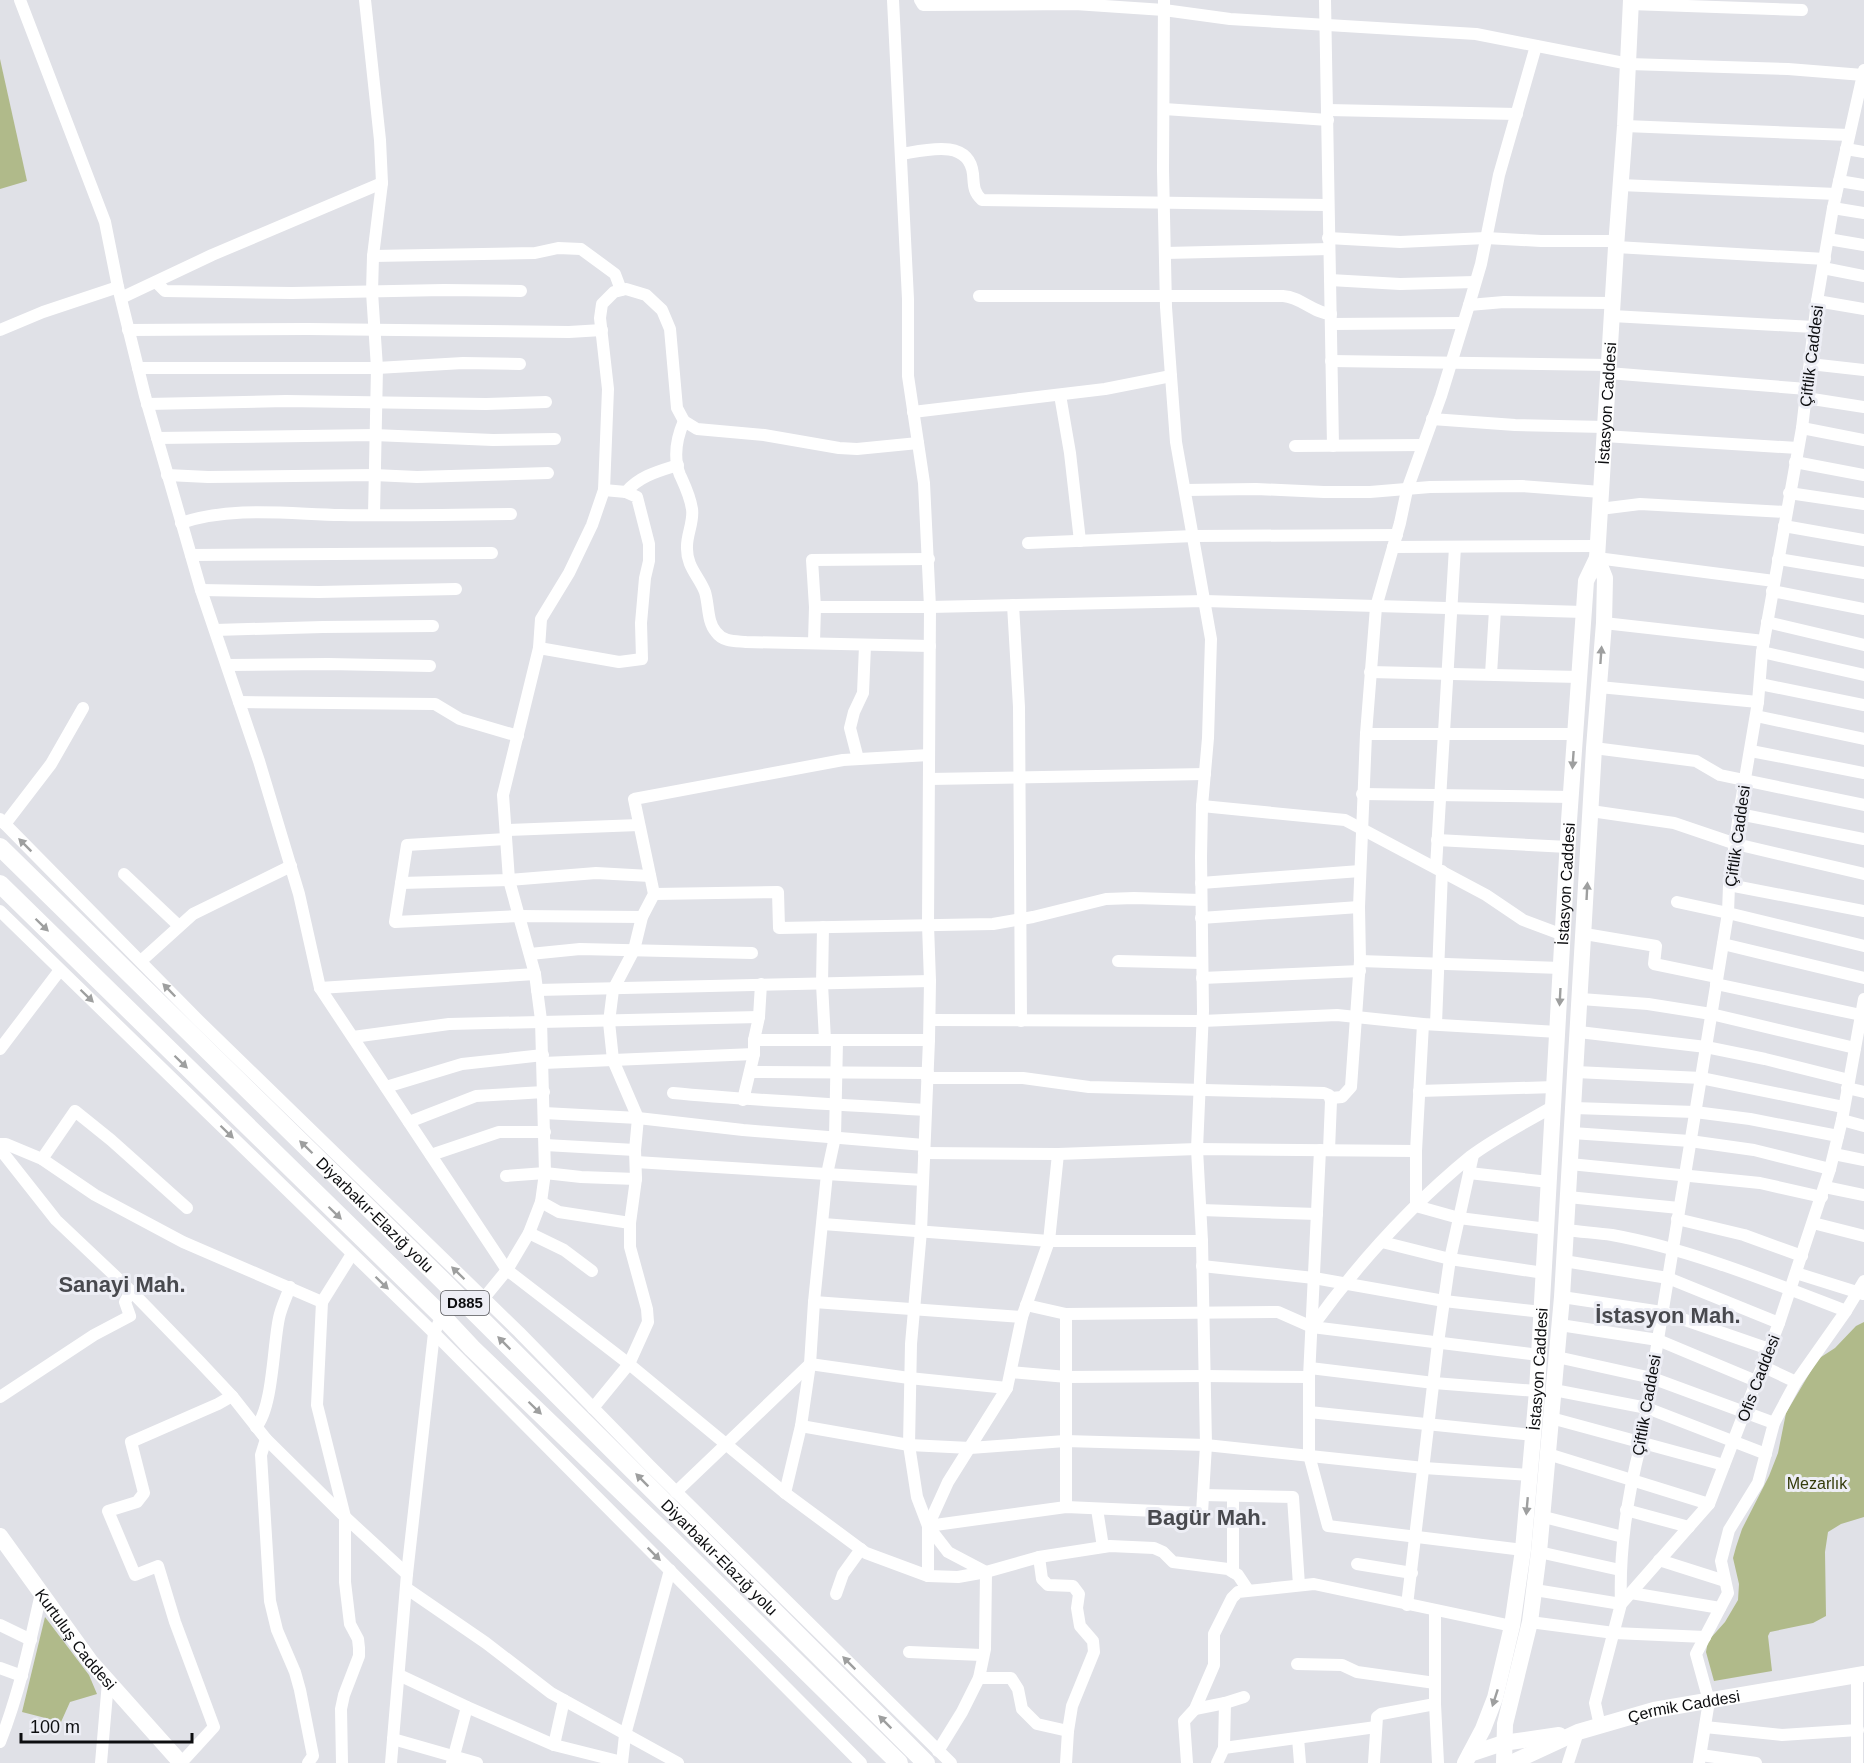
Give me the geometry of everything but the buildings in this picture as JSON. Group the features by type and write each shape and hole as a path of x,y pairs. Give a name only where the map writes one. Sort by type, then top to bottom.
{"highway":[{"name":"Diyarbakır-Elazığ yolu","path":"0,848 193,1026 280,1111 459,1298 932,1757"},
{"name":"Diyarbakır-Elazığ yolu","path":"0,884 899,1763"}],"main road":[{"name":"İstasyon Caddesi","path":"1467,1758 1483,1729 1495,1698 1531,1551 1530,1476 1542,1312 1570,797 1586,580 1598,552 1629,64 1630,2"},
{"path":"1504,1763 1503,1743 1508,1709 1530,1622 1534,1590 1531,1551 1544,1517 1560,1325 1585,934 1594,748 1604,623 1605,578 1598,552"},
{"name":"Kurtuluş Caddesi","path":"0,1536 90,1661 181,1763"},
{"name":"Çermik Caddesi","path":"1511,1763 1578,1732 1654,1710 1861,1675"},
{"path":"1467,1758 1503,1743 1578,1732"}],"street":[{"path":"20,0 105,222 119,292 147,404 201,590 291,866 320,988 507,1270 629,1365 785,1493 866,1553 928,1576 958,1577 986,1572 1039,1557 1103,1547 1154,1548 1163,1552 1173,1562 1228,1569 1238,1575 1248,1590"},
{"path":"365,0 380,140 382,183 373,256 372,292 377,368 374,515"},
{"path":"893,0 908,299 908,376 924,483 930,607 927,926 930,1020 921,1231 909,1378 909,1445 917,1497 928,1526 948,1552 986,1572"},
{"path":"920,0 923,5 1164,5 1230,19 1476,34 1629,64 1863,72"},
{"path":"1324,0 1333,446"},
{"path":"1630,2 1803,10"},
{"path":"928,1526 1066,1507 1202,1513 1206,1445 1202,1241 1197,1149 1202,1021 1202,806 1211,639 1176,442 1171,376 1164,203 1164,5"},
{"path":"750,1072 1023,1078 1089,1088 1324,1093 1331,1098 1342,1097 1351,1087 1360,966 1359,907 1365,734 1377,607 1407,490 1452,362 1469,305 1499,175 1536,46"},
{"name":"Çiftlik Caddesi","path":"1621,1604 1620,1570 1626,1510 1647,1408 1728,913 1729,885 1758,702 1763,647 1802,428 1817,301 1833,208 1849,135 1859,111 1863,72"},
{"path":"1164,109 1328,115 1517,114"},
{"path":"1625,126 1849,135"},
{"path":"901,154 934,149 956,150 962,153 969,161 975,192 982,200 1328,205"},
{"path":"1846,149 1864,152"},
{"path":"1839,181 1864,185"},
{"path":"0,330 43,312 156,282 212,255 382,183"},
{"path":"1620,185 1836,194"},
{"path":"1833,208 1864,213"},
{"path":"1165,254 1328,244 1486,238 1616,244 1824,264 1864,276"},
{"path":"1828,239 1864,245"},
{"path":"373,256 535,253 558,248 581,249 615,274 621,290"},
{"path":"1330,280 1400,284 1475,282"},
{"path":"156,282 165,291 292,293 521,291"},
{"path":"484,1298 507,1270 529,1233 541,1203 545,1173 541,1020 535,974 509,880 503,795 539,648 541,619 570,573 592,525 604,490 608,389 600,313 602,303 609,295 621,290 633,290 646,295 666,316 670,329 677,408 684,421 690,426 704,431 764,435 839,448 857,449 918,443"},
{"path":"979,296 1288,296 1331,319 1463,323"},
{"path":"1817,301 1864,309"},
{"path":"1469,305 1504,302 1814,327"},
{"path":"128,330 570,332 602,330"},
{"path":"1331,361 1452,362 1608,369 1806,393 1864,407"},
{"path":"138,368 377,368 463,363 520,364"},
{"path":"1810,364 1864,370"},
{"path":"913,412 1105,389 1171,376"},
{"path":"1060,395 1070,453 1080,541"},
{"path":"147,404 546,402"},
{"path":"1432,419 1798,448"},
{"path":"684,421 678,436 678,465 687,486 693,512 687,547 691,570 704,591 709,615 716,632 728,641 930,646"},
{"path":"1802,428 1864,440"},
{"path":"157,438 375,435 493,440 555,439"},
{"path":"1295,446 1422,445"},
{"path":"1795,462 1864,476"},
{"path":"626,492 634,482 652,473 678,465"},
{"path":"168,475 417,477 548,473"},
{"path":"1185,490 1256,489 1324,492 1522,486 1600,500 1640,504 1786,512"},
{"path":"539,648 619,662 642,659 641,623 649,544 637,497 626,492 604,490"},
{"path":"1789,493 1864,504"},
{"path":"181,523 199,517 259,512 374,515 511,513"},
{"path":"1784,526 1864,540"},
{"path":"1028,543 1194,536 1395,541 1455,547 1598,552 1773,586 1864,609"},
{"path":"1416,1206 1419,1091 1437,963 1439,869 1437,840 1455,547"},
{"path":"191,555 492,554"},
{"path":"814,642 815,607 812,560 929,559"},
{"path":"1778,559 1864,573"},
{"path":"201,590 318,592 456,590"},
{"path":"815,607 1205,601 1584,612"},
{"path":"1013,605 1019,707 1021,1021"},
{"path":"1491,674 1495,610"},
{"path":"1767,622 1864,645"},
{"path":"1604,623 1763,647 1864,675"},
{"path":"215,630 433,626"},
{"path":"858,759 850,728 854,712 863,693 865,646"},
{"path":"227,665 430,666"},
{"path":"1370,672 1579,677"},
{"path":"1760,684 1864,705"},
{"path":"1599,687 1758,702"},
{"path":"239,702 435,704 460,718 518,736"},
{"path":"83,708 51,764 2,822 141,960 193,1026"},
{"path":"1756,716 1864,739"},
{"path":"1365,734 1575,734"},
{"path":"1594,748 1696,761 1720,775 1864,805"},
{"path":"1751,751 1864,772"},
{"path":"593,1408 629,1365 648,1322 645,1300 630,1247 638,1118 614,1059 609,1022 613,990 634,950 642,916 654,894 634,799 843,760 929,755"},
{"path":"928,779 1205,774"},
{"path":"1362,794 1570,797"},
{"path":"1202,806 1344,820 1486,895 1523,920 1563,935"},
{"path":"1591,811 1674,823 1736,844 1864,873"},
{"path":"1739,814 1864,839"},
{"path":"639,825 506,834 407,844 395,922 519,916 642,916"},
{"path":"1437,840 1568,847"},
{"path":"141,960 193,914 291,866"},
{"path":"1201,883 1360,871"},
{"path":"401,883 509,880 596,873 650,876"},
{"path":"124,874 179,926"},
{"path":"1729,885 1864,911"},
{"path":"654,894 778,892 779,928 993,924 1020,920 1106,899 1201,900"},
{"path":"1677,902 1864,946"},
{"path":"1202,918 1359,907"},
{"path":"0,911 434,1333 861,1763"},
{"path":"785,1493 801,1426 810,1364 827,1174 835,1137 838,1074 822,984 823,927"},
{"path":"1585,934 1656,946 1654,964 1862,1020"},
{"path":"1723,944 1864,978"},
{"path":"530,954 580,949 752,953"},
{"path":"1118,961 1202,963"},
{"path":"1202,978 1360,966 1437,963 1561,968"},
{"path":"0,1049 60,970"},
{"path":"320,988 535,974"},
{"path":"537,990 930,981"},
{"path":"743,1100 759,1017 761,984"},
{"path":"1581,999 1648,1004 1711,1014 1857,1056"},
{"name":"Ofis Caddesi","path":"1600,1726 1595,1703 1621,1604 1709,1504 1779,1323 1834,1154 1848,1084 1857,1056 1864,999"},
{"path":"930,1020 1202,1021 1355,1016 1429,1024 1558,1032"},
{"path":"353,1037 449,1024 541,1020 609,1022 759,1017"},
{"path":"1579,1032 1706,1047 1765,1059 1848,1084 1864,1092"},
{"path":"754,1040 929,1040"},
{"path":"386,1087 462,1064 543,1059 753,1054"},
{"path":"1576,1072 1701,1078 1844,1107"},
{"path":"1419,1091 1555,1087"},
{"path":"409,1122 476,1096 544,1092"},
{"path":"673,1093 743,1100 836,1103 926,1110"},
{"path":"1331,1098 1317,1214 1309,1373 1309,1455 1328,1526 1531,1551 1620,1570"},
{"path":"1312,1327 1343,1284 1416,1206 1473,1155 1554,1106"},
{"path":"1574,1108 1695,1112 1750,1119 1838,1136"},
{"path":"42,1159 75,1111 187,1208"},
{"path":"280,1111 484,1298 676,1492 932,1757 951,1763"},
{"path":"544,1113 638,1118 743,1130 835,1137 924,1149 1058,1154 1197,1149 1416,1151"},
{"path":"1842,1120 1864,1126"},
{"path":"431,1155 499,1132 545,1138 635,1156 827,1174 922,1180"},
{"path":"1572,1133 1690,1141 1754,1150 1830,1169"},
{"path":"0,1144 6,1144 42,1159 94,1195 183,1242 322,1302"},
{"path":"0,1149 56,1220 131,1291 232,1396 266,1439 407,1575"},
{"path":"928,1576 928,1526 948,1482 1007,1388 1024,1311 1049,1241 1058,1154"},
{"path":"1834,1154 1864,1160"},
{"path":"1407,1605 1450,1259 1473,1155"},
{"path":"1570,1164 1864,1195"},
{"path":"506,1176 545,1173 636,1179"},
{"path":"1469,1173 1549,1182"},
{"path":"1568,1197 1678,1214 1802,1256"},
{"path":"541,1203 560,1212 630,1223"},
{"path":"1416,1206 1459,1218 1546,1229"},
{"path":"1201,1210 1317,1214"},
{"path":"1813,1223 1864,1236"},
{"path":"823,1224 1049,1241 1202,1241"},
{"path":"1566,1230 1612,1235 1672,1249 1846,1311"},
{"path":"529,1233 564,1250 592,1271"},
{"path":"1383,1242 1450,1259 1544,1273"},
{"path":"342,1763 341,1709 359,1656 359,1648 358,1639 350,1624 345,1582 345,1517 317,1405 322,1302 352,1254"},
{"path":"1564,1261 1668,1278 1779,1323"},
{"path":"1202,1266 1314,1278 1444,1301 1542,1312"},
{"path":"1756,1763 1700,1759 1709,1701 1696,1654 1728,1593 1721,1561 1729,1530 1758,1484 1774,1423 1796,1382 1862,1289 1796,1273"},
{"path":"256,1427 261,1422 266,1404 279,1317 290,1287"},
{"path":"0,1397 94,1335 130,1316 125,1302 131,1291"},
{"path":"1562,1297 1662,1312 1769,1349"},
{"path":"391,1763 407,1575 434,1333 442,1316 459,1298"},
{"path":"814,1302 913,1310 1024,1311 1066,1314 1278,1312 1312,1327 1539,1355"},
{"path":"1066,1314 1066,1507"},
{"path":"1560,1325 1658,1340 1756,1381"},
{"path":"1557,1357 1652,1378 1774,1423"},
{"path":"810,1364 909,1378 1007,1388"},
{"path":"676,1492 810,1364"},
{"path":"1762,1366 1796,1382"},
{"path":"1011,1372 1067,1377 1309,1373 1537,1391"},
{"path":"1554,1390 1647,1408 1766,1454"},
{"path":"181,1763 214,1727 175,1622 158,1566 135,1575 108,1511 137,1502 144,1493 131,1442 232,1396"},
{"path":"1309,1412 1534,1435"},
{"path":"1551,1418 1724,1465"},
{"path":"801,1426 909,1445 970,1448 1065,1441 1206,1445 1424,1468 1530,1476"},
{"path":"266,1439 261,1455 270,1600 277,1629 300,1690 313,1756 308,1763"},
{"path":"1548,1454 1709,1504"},
{"path":"1203,1496 1293,1497 1299,1585"},
{"path":"1233,1496 1233,1572"},
{"path":"1097,1509 1103,1547"},
{"path":"1626,1510 1689,1527"},
{"path":"1544,1517 1623,1537"},
{"path":"836,1594 843,1574 861,1549"},
{"path":"1039,1557 1042,1579 1048,1585 1073,1586 1079,1594 1077,1608 1080,1626 1093,1641 1094,1652 1072,1706 1066,1763"},
{"path":"1659,1560 1725,1581"},
{"path":"1357,1564 1412,1573"},
{"path":"399,1675 555,1745 622,1762 625,1735 670,1570"},
{"path":"932,1757 962,1712 980,1678 982,1655 985,1648 986,1572"},
{"path":"1187,1763 1184,1721 1195,1709 1214,1665 1214,1634 1232,1598 1238,1592 1314,1584 1512,1626"},
{"path":"406,1588 486,1643 552,1693 678,1763"},
{"path":"1534,1590 1621,1604"},
{"path":"0,1742 5,1713 22,1676 41,1593"},
{"path":"1631,1593 1720,1608"},
{"path":"1435,1611 1435,1704 1438,1763"},
{"path":"1530,1622 1614,1634 1705,1637"},
{"path":"0,1625 31,1640"},
{"path":"909,1652 982,1655"},
{"path":"1297,1664 1342,1665 1357,1672 1435,1683"},
{"path":"0,1668 22,1676"},
{"path":"1857,1763 1861,1675"},
{"path":"980,1678 1011,1678 1018,1689 1022,1709 1037,1724 1068,1731"},
{"path":"101,1763 108,1682"},
{"path":"1195,1709 1244,1697"},
{"path":"555,1745 564,1700"},
{"path":"1217,1763 1224,1749 1225,1703"},
{"path":"1374,1763 1377,1717 1381,1714 1435,1704"},
{"path":"452,1760 467,1707"},
{"path":"1224,1749 1376,1727"},
{"path":"1705,1727 1782,1735 1858,1730"},
{"path":"1568,1763 1578,1732"},
{"path":"1298,1738 1300,1763"},
{"path":"393,1739 452,1760 477,1763"}],"green space":[{"path":"0,59 27,181 0,189"},
{"name":"Mezarlık","path":"1864,1322 1864,1517 1841,1524 1828,1532 1825,1552 1826,1616 1813,1623 1770,1632 1768,1636 1772,1671 1714,1681 1706,1652 1708,1641 1725,1622 1738,1600 1739,1584 1733,1558 1742,1529 1778,1453 1786,1413 1818,1359 1835,1348 1856,1326"},
{"path":"45,1617 89,1675 97,1694 70,1702 61,1722 22,1712"}],"district":[{"name":"Sanayi Mah.","path":"122,1284"},
{"name":"İstasyon Mah.","path":"1668,1315"},
{"name":"Bagür Mah.","path":"1207,1517"}]}
